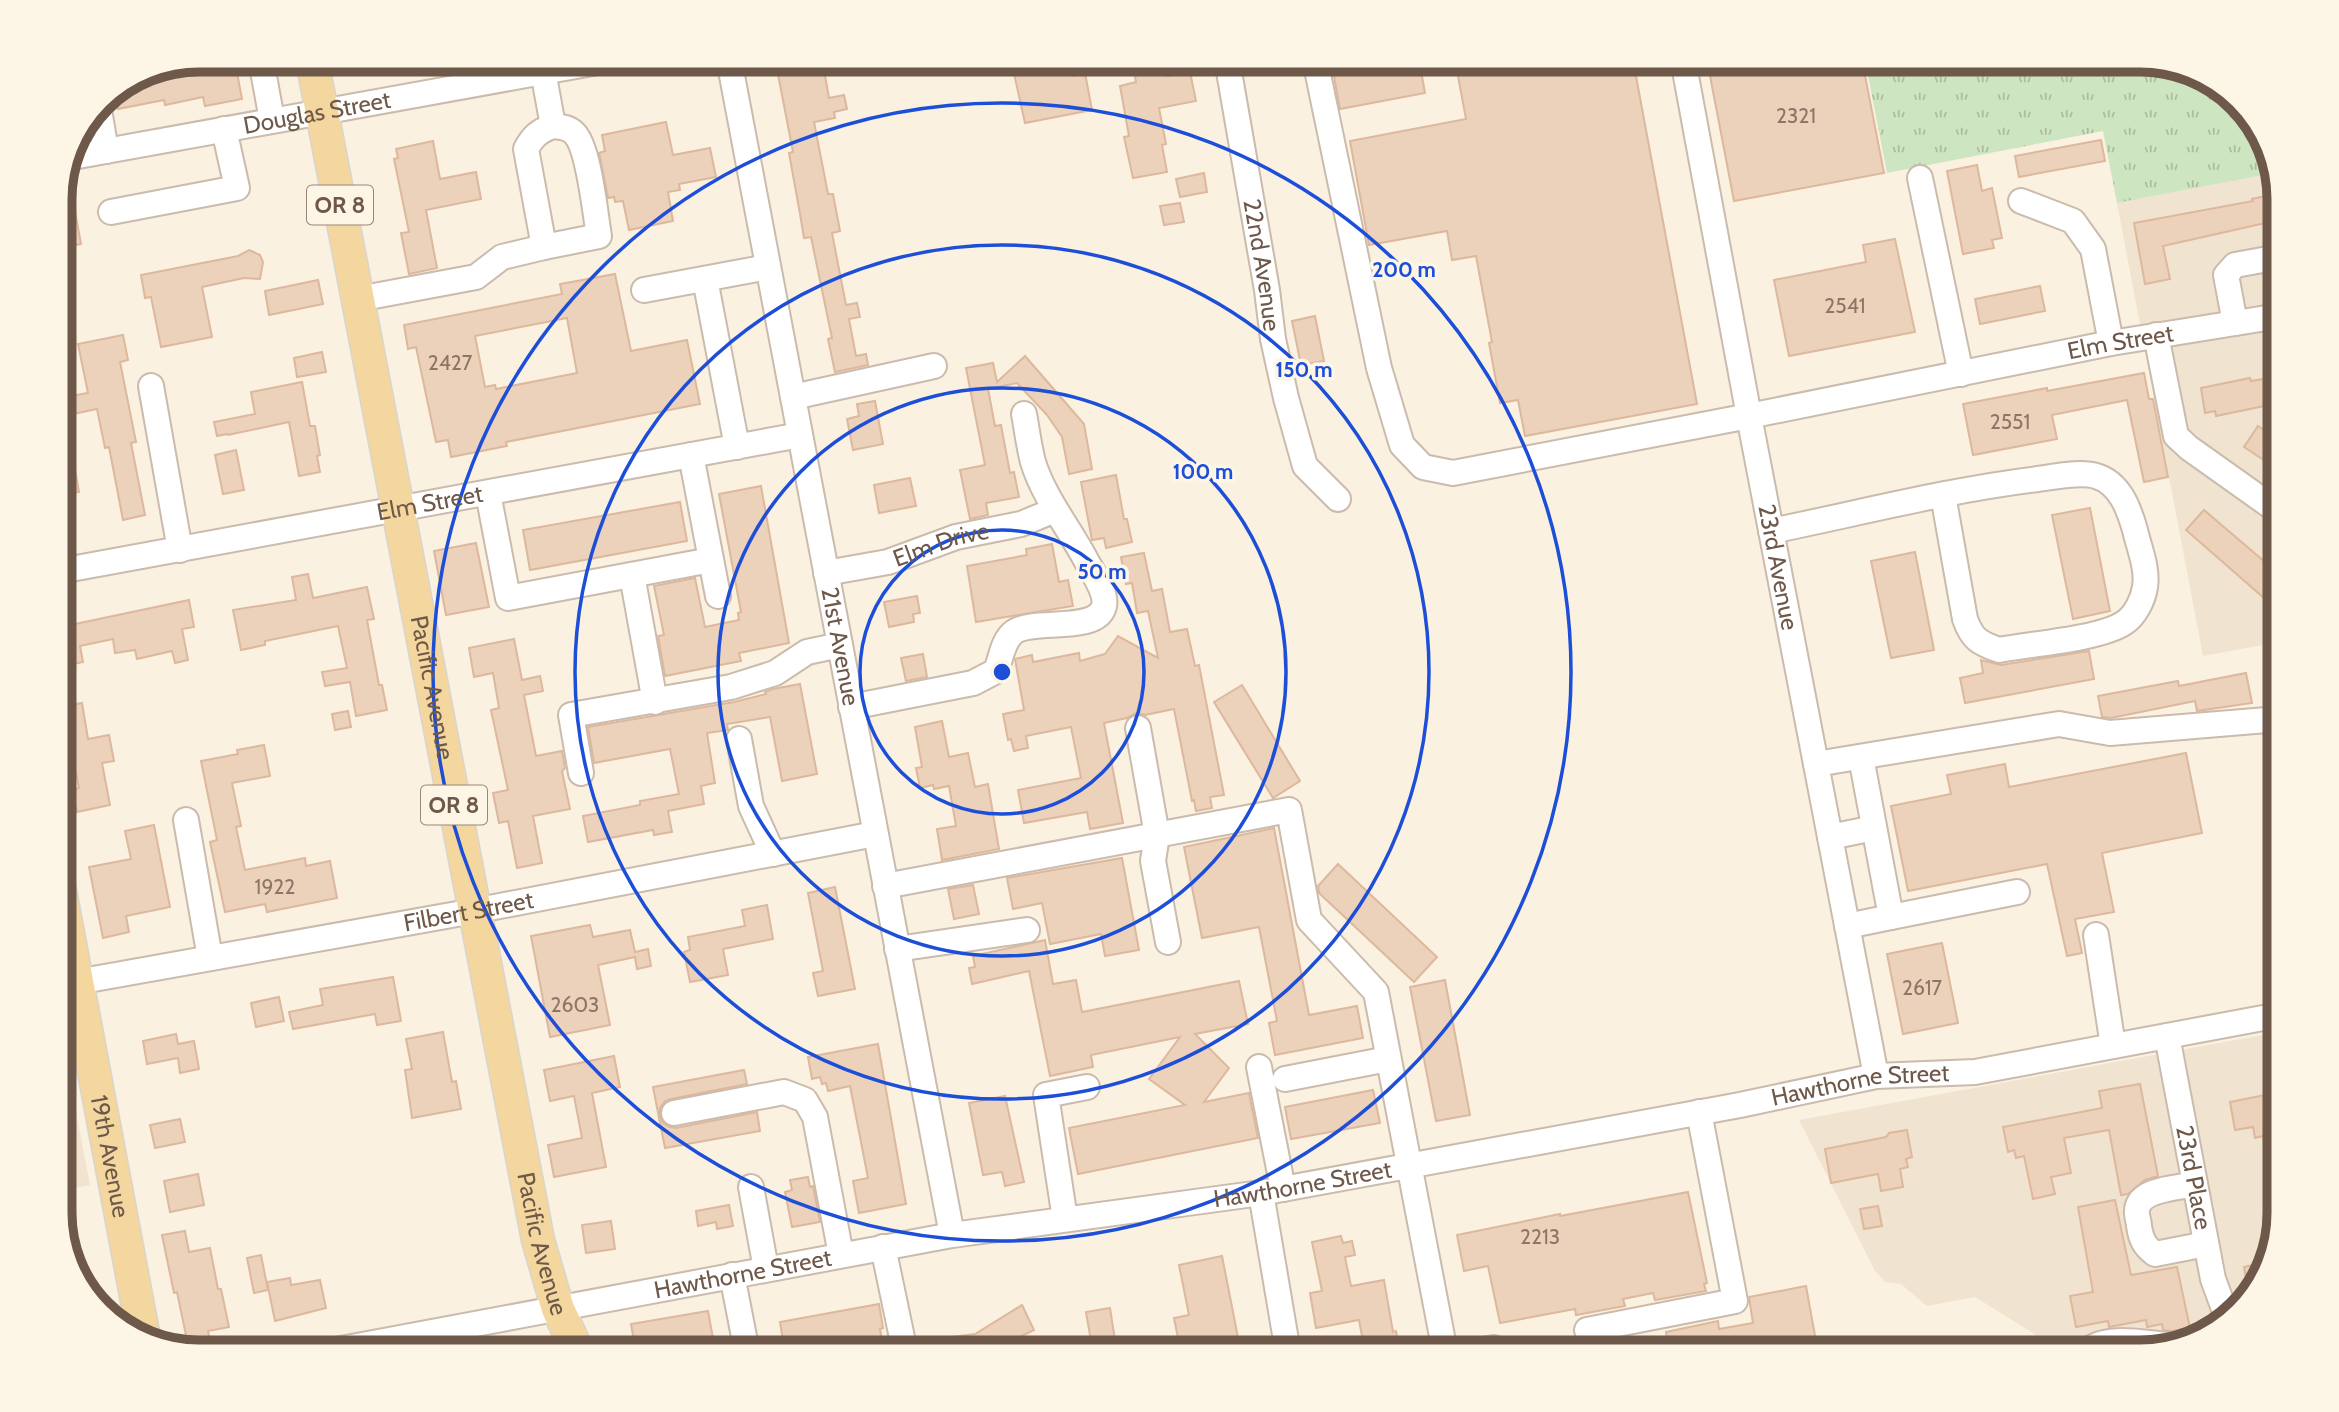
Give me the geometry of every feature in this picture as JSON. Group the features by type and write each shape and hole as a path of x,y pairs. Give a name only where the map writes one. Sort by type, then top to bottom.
{"main road":[{"name":"Pacific Avenue","path":"315,72 538,1240 558,1309 572,1340"},
{"name":"19th Avenue","path":"72,1002 142,1326"}],"street":[{"path":"263,72 272,120"},
{"name":"Douglas Street","path":"79,156 322,111 496,72"},
{"path":"543,72 553,126"},
{"name":"21st Avenue","path":"731,72 952,1235"},
{"name":"22nd Avenue","path":"1229,72 1265,275 1273,339 1286,398 1305,466 1338,499"},
{"name":"Elm Street","path":"1317,72 1379,368 1402,445 1423,467 1453,473 2111,343 2267,318"},
{"name":"23rd Avenue","path":"1685,72 1876,1076"},
{"path":"100,118 106,151"},
{"path":"358,299 476,276 502,257 599,236 585,155 579,140 565,127 553,126 539,131 526,149 544,247"},
{"path":"111,212 236,188 224,129"},
{"path":"1920,178 1961,374"},
{"path":"2021,201 2073,221 2093,250 2111,343"},
{"path":"2235,323 2226,275 2235,265 2267,259"},
{"path":"644,290 768,267"},
{"path":"705,279 737,447"},
{"path":"2157,335 2176,436 2267,503"},
{"path":"793,397 934,366"},
{"path":"151,386 180,550"},
{"path":"851,707 973,683 996,671 1006,642 1017,630 1080,623 1093,619 1103,610 1104,603 1099,586 1080,548 1055,510 1034,463 1024,414"},
{"name":"Elm Street","path":"72,569 800,435"},
{"path":"691,455 718,596"},
{"path":"1771,531 1943,495 1994,485 2068,475 2096,475 2112,485 2131,514 2145,571 2145,588 2136,611 2125,622 2106,632 1999,650 1984,645 1970,635 1965,619 1943,495"},
{"path":"488,493 508,598 711,560"},
{"name":"Elm Drive","path":"826,573 888,562 956,537 1021,524 1055,510"},
{"path":"632,575 655,702"},
{"path":"581,773 571,715 655,702 755,681 775,673 807,652 840,646"},
{"path":"1816,764 2059,724 2110,733 2267,720"},
{"path":"1138,728 1157,835 1153,861 1168,942"},
{"path":"739,739 751,806 773,854"},
{"path":"1861,757 1891,917"},
{"path":"885,886 1289,810 1309,920 1376,992 1442,1340"},
{"path":"186,820 209,958"},
{"path":"1830,837 1874,828"},
{"name":"Filbert Street","path":"72,982 474,911 875,834"},
{"path":"1847,926 2017,892"},
{"path":"897,948 1027,930"},
{"path":"2096,935 2113,1046"},
{"name":"Hawthorne Street","path":"457,1340 558,1309 883,1247 1272,1191 1699,1112 1876,1076 1975,1072 2267,1017"},
{"name":"23rd Place","path":"2167,1036 2213,1279 2224,1309"},
{"path":"1285,1079 1388,1059"},
{"path":"1259,1068 1287,1340"},
{"path":"1065,1219 1046,1095 1087,1087"},
{"path":"674,1113 784,1092 805,1100 815,1116 841,1255"},
{"path":"1587,1330 1735,1301 1699,1112"},
{"path":"2195,1184 2150,1194 2141,1199 2137,1209 2141,1237 2146,1247 2155,1254 2206,1244"},
{"path":"751,1187 766,1269"},
{"path":"883,1247 902,1340"},
{"path":"732,1275 744,1340"}],"shaded area":[{"path":"2265,175 2267,190 2267,644 2203,656 2117,203"},
{"path":"2267,1034 2267,1213 2263,1246 2258,1262 2241,1291 2218,1314 2189,1331 2157,1339 2043,1340 1975,1297 1927,1306 1901,1284 1885,1282 1875,1271 1799,1120"},
{"path":"72,1091 90,1185 72,1189"}],"green space":[{"path":"1867,72 2140,72 2173,76 2204,89 2230,109 2241,121 2258,150 2265,175 2117,203 2103,131 1887,173"}],"building":[{"path":"199,72 237,72 242,99 205,106 203,97 165,105 164,100 118,109 117,102 128,93 166,76"},
{"path":"778,72 824,72 829,98 844,95 847,109 834,112 835,118 814,122 828,194 833,194 840,231 832,233 846,305 857,303 860,317 849,319 856,356 866,354 868,365 835,372 828,339 832,338 811,237 804,238 789,153 793,152"},
{"path":"1014,72 1072,72 1073,76 1085,73 1092,110 1025,123"},
{"path":"1134,72 1166,72 1167,76 1190,72 1196,101 1159,108 1166,144 1162,145 1167,172 1133,178 1124,137 1129,136 1120,86 1136,82"},
{"path":"1333,72 1421,72 1425,93 1340,109"},
{"path":"1457,72 1635,72 1697,404 1525,436 1518,400 1500,403 1476,256 1452,260 1447,231 1369,245 1350,141 1466,119"},
{"path":"1709,72 1864,72 1884,173 1734,201"},
{"path":"666,122 673,155 710,148 716,177 679,184 680,190 668,192 673,221 629,230 623,201 615,202 614,197 608,198 599,153 605,151 602,135"},
{"path":"2101,140 2105,161 2019,177 2015,156"},
{"path":"433,141 440,179 476,172 481,199 426,210 437,268 409,274 401,233 409,232 394,159 398,158 396,149"},
{"path":"1977,165 1982,191 1992,188 2002,238 1992,240 1994,248 1963,254 1947,171"},
{"path":"1204,173 1207,192 1180,197 1176,179"},
{"path":"2267,196 2267,223 2163,246 2170,279 2145,284 2134,223 2253,201 2252,199"},
{"path":"72,200 81,244 72,246"},
{"path":"1180,203 1184,222 1164,225 1160,206"},
{"path":"1895,239 1915,332 1789,356 1774,280 1866,262 1863,245"},
{"path":"249,250 260,255 263,262 260,279 244,278 202,287 212,337 161,347 151,297 145,298 141,275 238,256"},
{"path":"615,274 631,351 687,340 700,404 506,442 507,446 451,457 448,440 436,442 416,347 408,349 404,325 562,294 560,284","holes":["567,318 577,373 496,389 495,385 485,387 475,336"]},
{"path":"318,280 323,304 269,315 265,291"},
{"path":"2040,286 2045,311 1980,324 1975,299"},
{"path":"1315,316 1324,361 1301,365 1292,321"},
{"path":"123,335 128,360 120,362 136,442 131,443 145,515 123,520 109,447 105,448 97,409 72,414 72,396 88,393 78,344"},
{"path":"322,352 326,372 297,377 294,358"},
{"path":"1025,356 1084,424 1092,469 1069,474 1062,437 1047,415 1017,383 988,389 995,426 1001,425 1010,473 1014,472 1019,497 986,503 988,515 970,519 960,470 985,465 966,368 993,363 997,382"},
{"path":"2144,373 2149,399 2153,399 2168,477 2144,482 2127,400 2052,415 2057,439 1973,455 1963,404"},
{"path":"2250,378 2251,381 2267,378 2267,405 2216,416 2215,411 2205,413 2201,388"},
{"path":"302,382 310,426 315,426 320,472 299,476 289,422 217,436 214,422 255,414 251,392"},
{"path":"875,401 883,444 853,450 847,419 859,416 857,404"},
{"path":"2258,426 2267,432 2267,462 2244,447"},
{"path":"236,450 244,490 223,494 215,455"},
{"path":"75,470 79,492 72,493 72,471"},
{"path":"1116,475 1124,519 1127,519 1132,542 1106,548 1104,538 1092,540 1081,482"},
{"path":"910,478 916,506 879,513 874,485"},
{"path":"761,486 789,643 739,653 741,661 665,676 658,636 664,635 654,586 695,578 705,627 739,620 738,613 741,612 719,494"},
{"path":"680,502 687,541 530,570 523,530"},
{"path":"2090,508 2110,611 2073,619 2052,515"},
{"path":"2204,510 2267,564 2267,594 2264,598 2186,530"},
{"path":"476,543 489,607 446,615 434,551"},
{"path":"1052,544 1059,582 1068,580 1073,606 976,622 967,566 1027,555 1026,549"},
{"path":"1915,552 1934,650 1891,658 1871,561"},
{"path":"1144,553 1152,591 1162,589 1170,632 1187,629 1195,666 1199,665 1224,795 1210,797 1212,808 1196,811 1174,709 1145,715 1136,713 1104,723 1123,823 1090,829 1087,812 1024,823 1018,790 1081,778 1071,727 1026,736 1028,748 1014,751 1011,739 1008,740 1003,714 1024,710 1015,659 1032,655 1033,662 1079,653 1080,661 1105,654 1118,636 1158,658 1148,611 1137,613 1132,583 1126,584 1121,557"},
{"path":"308,574 313,598 367,587 374,619 367,620 379,685 382,685 387,710 356,716 350,682 325,686 322,672 347,668 338,626 265,641 265,645 241,650 233,610 296,600 292,577"},
{"path":"917,596 920,613 913,614 914,622 889,627 884,602"},
{"path":"189,600 194,627 182,629 188,660 175,663 172,651 137,659 135,650 115,653 113,639 80,646 83,662 72,664 72,621 75,620 75,624"},
{"path":"514,639 522,680 540,676 543,691 524,695 536,756 562,751 565,768 562,771 570,809 533,816 542,863 517,868 508,821 499,823 493,793 508,790 491,710 499,708 493,673 474,677 469,648"},
{"path":"2089,651 2094,679 1965,703 1960,678 1983,673 1981,660 2001,665"},
{"path":"923,654 927,677 906,681 901,658"},
{"path":"2246,673 2252,703 2197,711 2195,701 2111,718 2102,717 2098,696 2178,681 2179,686"},
{"path":"800,684 817,774 782,781 770,717 727,724 728,730 707,733 715,783 701,786 704,804 668,811 672,832 654,835 653,830 588,842 583,816 679,794 670,749 594,763 588,727 734,702 766,694 765,692 773,689"},
{"path":"1242,685 1300,781 1273,798 1214,702"},
{"path":"82,703 88,739 109,735 114,761 102,763 110,805 77,812 72,790 79,788 72,753 72,705"},
{"path":"348,711 351,727 335,730 332,714"},
{"path":"942,721 949,757 968,753 975,787 988,784 999,849 942,860 937,829 956,826 949,786 920,788 916,768 922,767 915,727"},
{"path":"264,745 270,776 232,783 241,826 236,827 245,870 305,858 306,866 330,861 337,898 267,912 265,904 225,912 210,842 217,840 201,761 238,754 237,750"},
{"path":"2186,753 2202,833 2102,853 2114,912 2075,919 2082,953 2067,956 2047,864 1908,891 1891,806 1951,794 1947,775 2005,764 2009,787"},
{"path":"154,825 170,907 126,916 129,932 103,938 89,867 131,859 125,831"},
{"path":"1274,828 1309,1015 1357,1006 1363,1038 1275,1055 1269,1023 1277,1021 1259,927 1202,938 1184,847"},
{"path":"1122,858 1139,950 1105,956 1101,934 1050,944 1042,903 1013,909 1007,878"},
{"path":"1338,864 1437,957 1414,982 1319,893 1318,886"},
{"path":"973,885 979,914 954,919 948,889"},
{"path":"835,887 855,989 818,996 813,973 823,971 808,893"},
{"path":"767,905 773,939 723,949 728,975 690,982 684,952 690,950 688,937 745,926 742,910"},
{"path":"590,925 593,937 630,930 635,952 648,949 651,966 637,969 635,957 598,965 610,1025 550,1037 531,936"},
{"path":"1045,940 1053,984 1076,980 1082,1012 1239,981 1248,1024 1195,1034 1229,1068 1204,1102 1249,1093 1258,1138 1078,1174 1069,1128 1185,1105 1149,1079 1180,1037 1091,1055 1093,1067 1050,1076 1029,971 972,984 969,968 975,967 973,956"},
{"path":"1942,943 1958,1023 1903,1034 1887,954"},
{"path":"393,977 401,1021 377,1025 375,1014 293,1029 289,1012 323,1005 320,989"},
{"path":"1445,980 1470,1115 1436,1121 1410,987"},
{"path":"279,997 284,1021 256,1027 251,1003"},
{"path":"443,1032 452,1082 456,1081 461,1109 412,1118 405,1070 412,1069 406,1039"},
{"path":"176,1034 178,1044 194,1041 199,1069 180,1073 178,1058 147,1064 143,1041"},
{"path":"878,1044 906,1204 859,1213 853,1181 868,1178 850,1086 828,1091 826,1083 822,1084 820,1077 812,1079 808,1057"},
{"path":"614,1056 620,1087 592,1093 606,1167 554,1177 548,1145 582,1138 574,1096 550,1101 544,1070"},
{"path":"744,1070 747,1084 665,1101 660,1108 660,1116 663,1123 676,1128 757,1112 760,1131 665,1148 653,1087"},
{"path":"2140,1084 2158,1176 2145,1180 2128,1194 2121,1195 2109,1130 2064,1138 2071,1173 2051,1177 2055,1194 2033,1199 2024,1156 2016,1158 2014,1150 2008,1152 2003,1127 2102,1108 2099,1091"},
{"path":"1373,1090 1380,1123 1291,1139 1285,1107"},
{"path":"2267,1095 2267,1157 2263,1136 2255,1138 2253,1127 2235,1130 2230,1102"},
{"path":"1005,1096 1024,1182 1005,1186 1002,1172 983,1175 969,1103"},
{"path":"180,1119 185,1142 155,1148 150,1125"},
{"path":"1907,1130 1912,1157 1906,1159 1908,1167 1900,1169 1903,1187 1881,1191 1878,1174 1831,1183 1825,1149"},
{"path":"198,1174 204,1205 170,1212 164,1181"},
{"path":"808,1177 810,1187 813,1186 820,1222 792,1227 785,1192 792,1190 790,1180"},
{"path":"1688,1192 1707,1283 1704,1284 1706,1291 1655,1300 1653,1293 1623,1299 1625,1306 1576,1315 1575,1309 1500,1323 1488,1266 1464,1271 1457,1235"},
{"path":"2115,1200 2131,1275 2177,1267 2190,1328 2163,1330 2162,1324 2147,1327 2146,1320 2109,1327 2108,1321 2076,1327 2070,1296 2093,1292 2078,1207"},
{"path":"729,1205 733,1226 717,1229 716,1222 698,1226 696,1211"},
{"path":"1878,1206 1882,1226 1864,1229 1860,1209"},
{"path":"611,1221 615,1249 586,1253 582,1225"},
{"path":"185,1231 189,1252 210,1248 229,1327 208,1331 210,1340 187,1339 162,1235"},
{"path":"1341,1236 1343,1243 1352,1241 1355,1255 1345,1257 1351,1286 1384,1280 1393,1332 1396,1331 1398,1340 1363,1340 1359,1320 1316,1328 1310,1293 1322,1291 1312,1242"},
{"path":"261,1255 268,1290 254,1293 247,1258"},
{"path":"1222,1256 1238,1340 1178,1340 1174,1318 1189,1315 1179,1265"},
{"path":"2257,1264 2247,1282 2244,1267"},
{"path":"290,1278 291,1285 320,1280 326,1308 275,1321 267,1282"},
{"path":"1806,1286 1816,1340 1662,1340 1667,1339 1666,1332 1718,1321 1719,1329 1753,1323 1749,1297"},
{"path":"879,1304 883,1328 880,1329 882,1340 783,1340 780,1322"},
{"path":"1022,1305 1034,1330 1013,1340 952,1340 951,1337 975,1334"},
{"path":"1110,1308 1115,1340 1091,1340 1086,1312"},
{"path":"708,1311 713,1340 634,1340 631,1324"}]}
